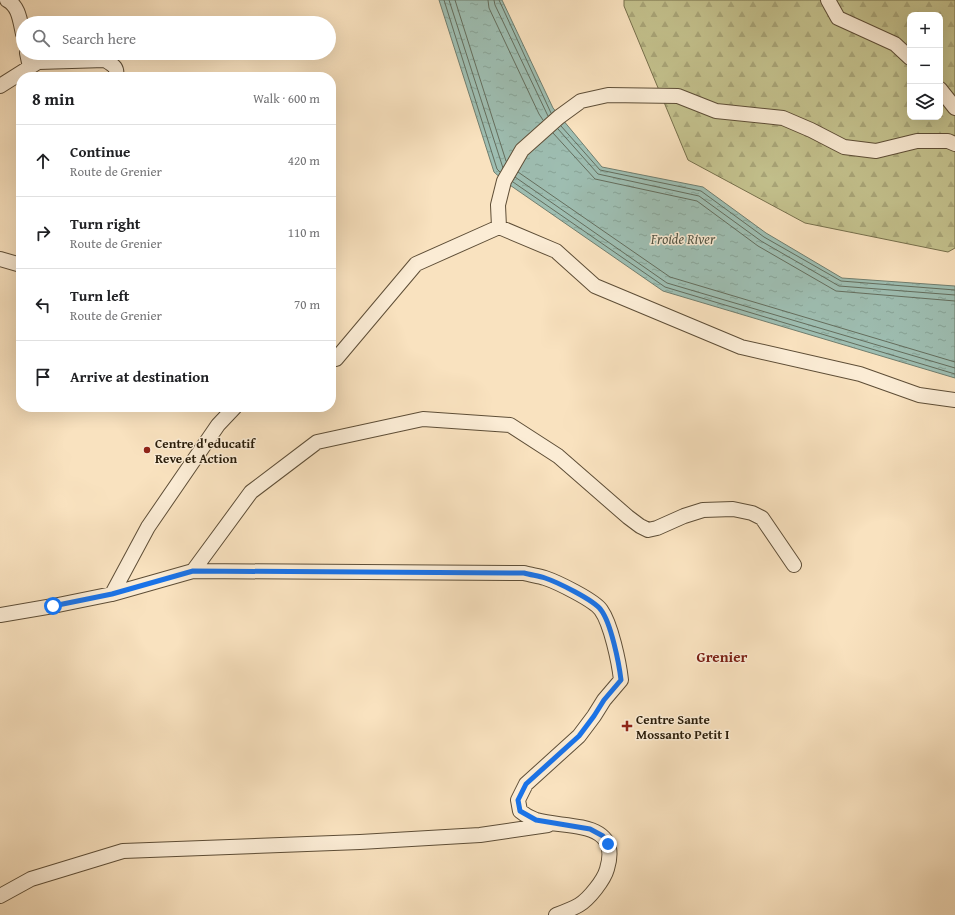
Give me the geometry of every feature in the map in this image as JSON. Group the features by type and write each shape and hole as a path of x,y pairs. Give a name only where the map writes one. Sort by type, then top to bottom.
{"street":[{"path":"7,0 12,3 19,16"},
{"path":"828,0 838,18 895,44 907,55"},
{"path":"28,60 30,67"},
{"path":"22,72 38,62 105,60 114,65 117,72"},
{"path":"0,86 16,76"},
{"path":"943,93 955,108"},
{"path":"499,227 498,206 504,181 522,150 559,117 581,101 608,96 678,96 716,111 783,118 844,147 876,151 917,141 948,141 955,144"},
{"path":"336,359 416,264 499,227 556,252 595,286 740,347 860,374 919,395 955,400"},
{"path":"0,260 16,264"},
{"path":"112,594 148,528 218,425 230,412"},
{"path":"193,571 251,492 316,442 423,419 510,425 558,456 628,517 648,530 704,510 732,509 752,513 762,518 794,565"},
{"path":"0,615 112,594 193,571 524,573 545,578 591,601 601,609 607,624 619,663 621,680 604,700 579,736 526,784 518,800 520,811 527,816 536,820 590,829 603,836 608,844 610,860 605,876 595,890 580,905 556,915"},
{"path":"0,896 31,878 122,851 360,842 464,836 556,824"}],"green space":[{"path":"624,0 955,0 955,248 948,252 805,223 688,160 624,6"}],"water":[{"name":"Froide River","path":"439,0 502,0 553,108 602,167 703,187 766,233 842,278 955,286 955,378 663,291 504,181 494,172"}],"place":[{"name":"Centre d'educatif Reve et Action","path":"147,450"},
{"name":"Centre Sante Mossanto Petit I","path":"627,726"}],"district":[{"name":"Grenier","path":"722,656"}],"route":[{"path":"53,606 112,594 193,571 524,573 545,578 591,601 601,609 619,663 621,680 604,700 579,736 526,784 518,800 520,811 536,820 590,829 603,836 608,844"}]}
